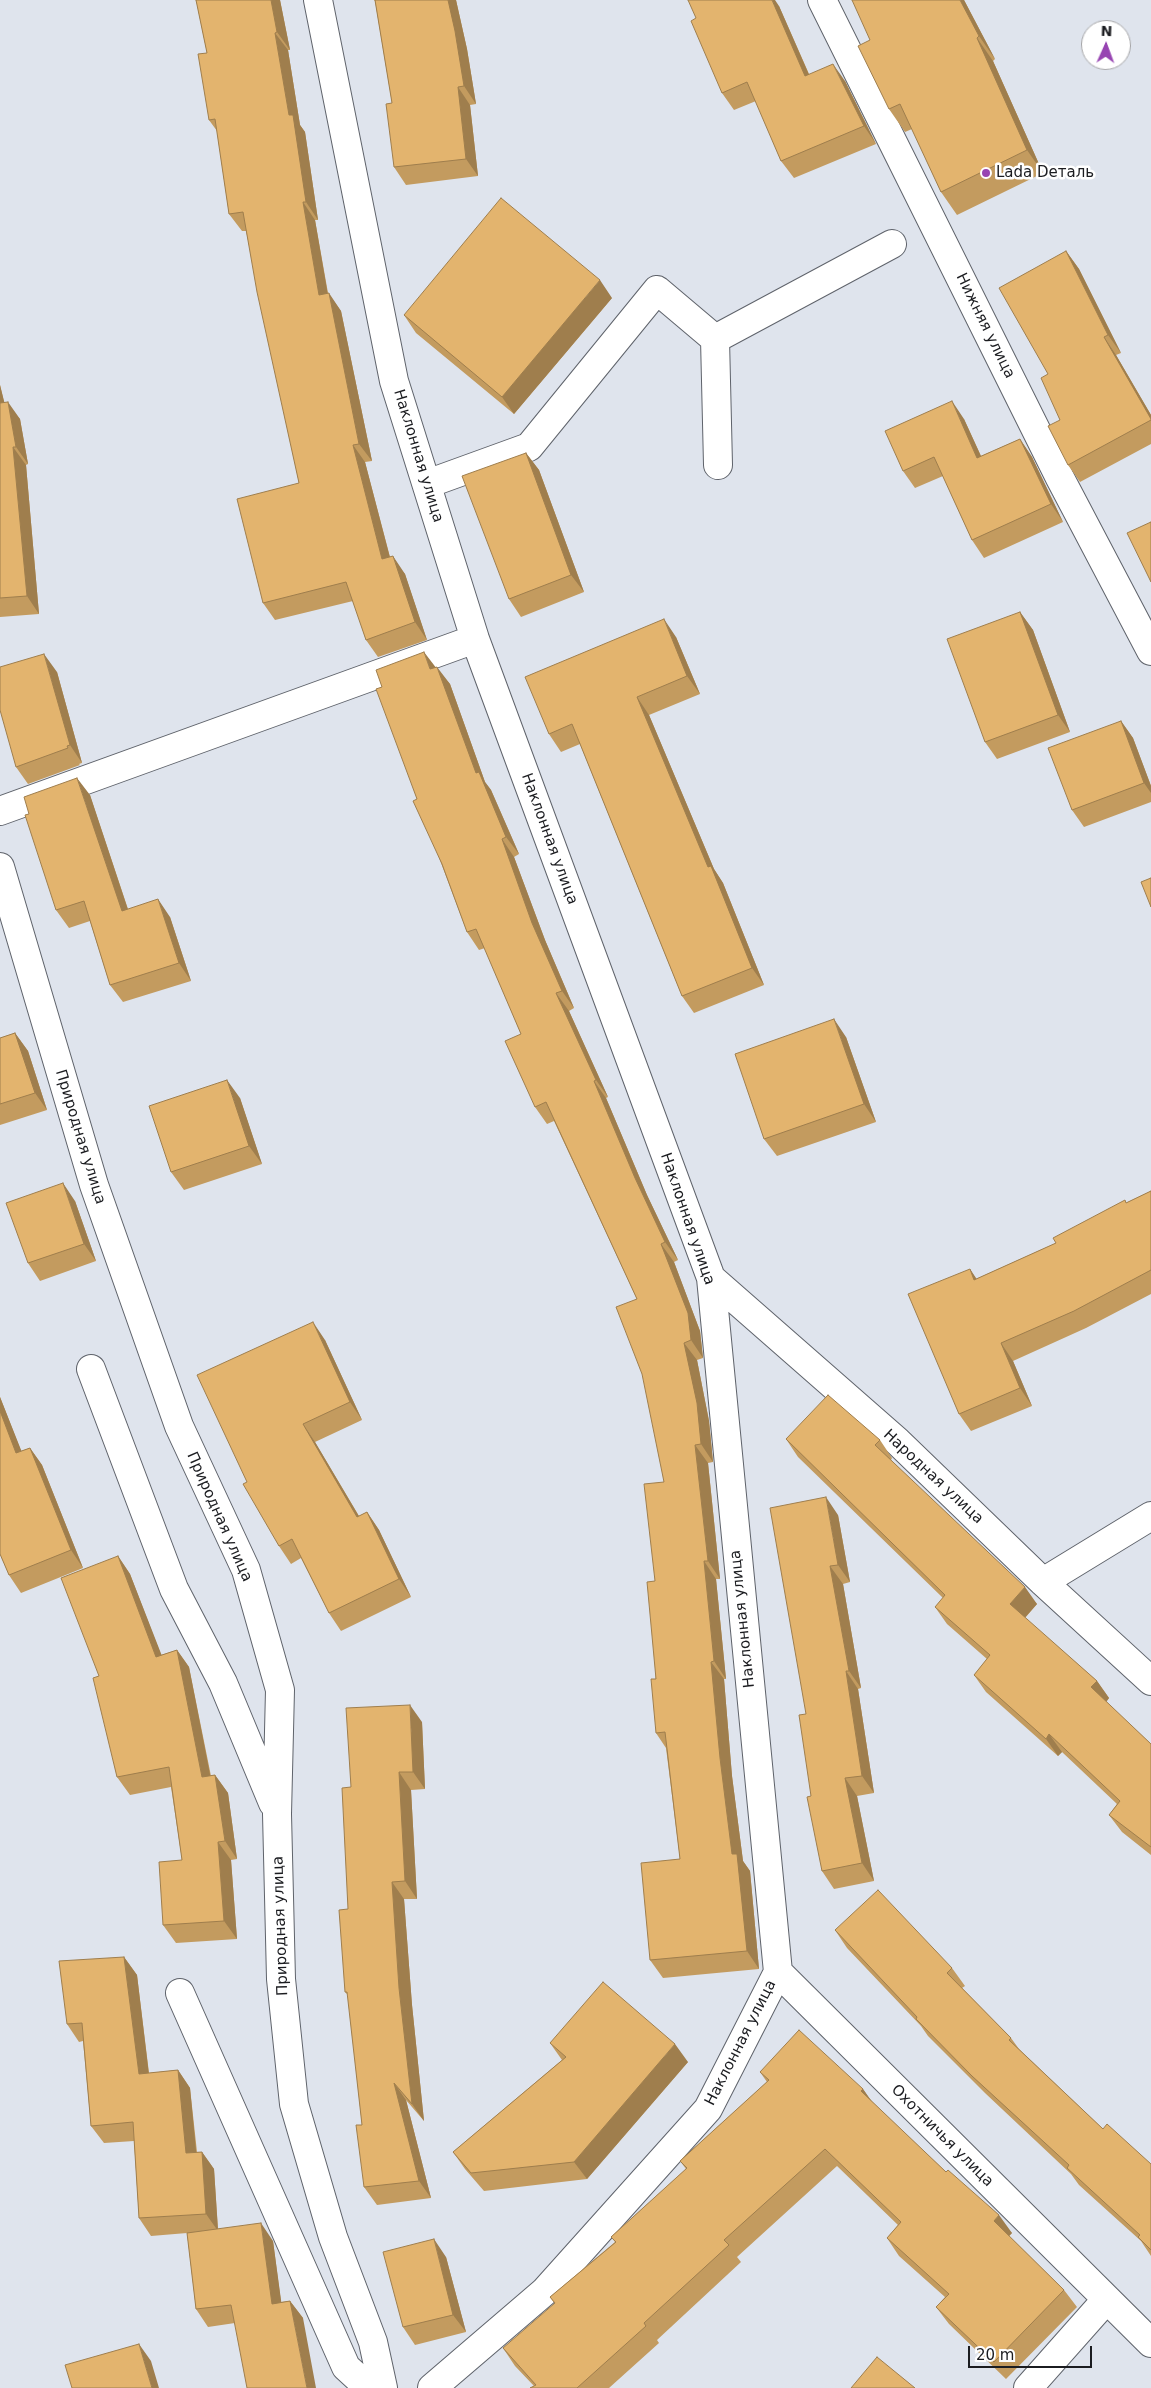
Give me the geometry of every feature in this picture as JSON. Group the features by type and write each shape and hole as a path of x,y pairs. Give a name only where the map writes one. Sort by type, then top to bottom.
{"street":[{"name":"Наклонная улица","path":"318,0 394,381 475,639 710,1278 778,1972 708,2109 544,2292 432,2388"},
{"name":"Нижняя улица","path":"822,0 1060,478 1151,651"},
{"path":"715,339 892,244"},
{"path":"427,484 530,447 657,290 715,339 718,465"},
{"path":"0,811 475,639"},
{"name":"Природная улица","path":"0,867 94,1185 179,1426 246,1570 280,1690 277,1814 281,1979 294,2104 333,2237 373,2342 384,2388"},
{"name":"Народная улица","path":"710,1278 897,1441 1043,1582 1151,1681"},
{"path":"91,1369 174,1589 223,1683 277,1814"},
{"path":"1043,1582 1151,1516"},
{"name":"Охотничья улица","path":"778,1972 1151,2343"},
{"path":"180,1994 346,2368 369,2388"},
{"path":"1028,2388 1106,2300"}],"building":[{"path":"196,0 271,0 289,115 293,115 306,202 303,202 319,295 329,293 359,444 353,445 382,559 393,556 415,622 366,640 346,582 263,603 237,499 299,483 257,292 243,212 229,214 215,119 209,120 198,54 207,53"},
{"path":"375,0 448,0 464,86 458,87 466,159 394,167 386,104 392,103"},
{"path":"688,0 772,0 805,76 833,64 864,126 781,161 747,82 722,93 691,21 696,18"},
{"path":"852,0 960,0 979,36 977,38 1027,150 941,192 900,104 889,109 858,46 870,40"},
{"path":"501,198 600,280 502,397 404,315"},
{"path":"1066,251 1108,335 1104,337 1151,419 1068,465 1048,426 1060,420 1041,378 1048,374 999,288"},
{"path":"952,401 977,458 1020,439 1051,504 972,540 934,457 903,471 885,431"},
{"path":"8,402 16,447 13,447 27,596 0,598 0,403"},
{"path":"526,453 571,575 509,599 462,476"},
{"path":"1151,522 1151,582 1127,533"},
{"path":"1020,612 1058,715 985,742 947,639"},
{"path":"664,619 687,676 637,697 708,867 711,866 752,968 682,996 572,724 549,734 525,677"},
{"path":"424,652 430,669 437,667 476,773 479,772 506,837 502,839 532,923 562,991 556,993 596,1080 594,1081 635,1178 665,1242 661,1244 688,1313 691,1340 684,1343 697,1403 701,1444 695,1445 708,1561 704,1561 714,1661 711,1662 720,1758 732,1854 737,1854 747,1951 650,1960 641,1863 680,1859 665,1732 656,1733 651,1679 656,1679 647,1582 655,1581 644,1484 664,1482 642,1374 616,1307 637,1299 546,1102 535,1107 505,1041 521,1034 476,929 467,932 442,864 413,801 417,799 376,689 382,687 376,670"},
{"path":"44,654 70,745 67,746 68,748 16,767 0,710 0,667"},
{"path":"1121,721 1144,783 1072,810 1048,748"},
{"path":"77,778 122,911 158,899 179,963 110,985 84,901 56,910 25,815 29,814 24,797"},
{"path":"1151,878 1151,907 1141,882"},
{"path":"834,1019 864,1104 764,1139 735,1054"},
{"path":"15,1033 35,1093 0,1104 0,1038"},
{"path":"227,1080 249,1146 171,1172 149,1106"},
{"path":"63,1183 84,1244 28,1263 6,1203"},
{"path":"1151,1191 1151,1270 1074,1311 1001,1343 1020,1388 959,1414 908,1294 970,1269 974,1280 1056,1243 1053,1238 1125,1200 1126,1203"},
{"path":"313,1322 350,1402 303,1424 357,1517 367,1512 399,1579 329,1613 292,1539 279,1546 243,1484 247,1482 197,1375"},
{"path":"828,1395 880,1440 875,1445 1025,1587 1010,1604 1097,1681 1091,1687 1151,1744 1151,1847 1109,1815 1120,1801 1049,1734 1046,1739 974,1675 990,1655 935,1607 945,1595 786,1439"},
{"path":"0,1411 16,1453 30,1448 71,1550 9,1575 0,1554"},
{"path":"826,1497 838,1565 830,1566 849,1671 846,1671 862,1776 845,1778 862,1863 822,1871 807,1797 811,1796 799,1715 806,1714 770,1508"},
{"path":"118,1556 156,1657 177,1650 202,1777 215,1775 225,1841 218,1842 224,1921 163,1925 159,1862 182,1860 169,1767 117,1777 93,1678 99,1676 61,1578"},
{"path":"410,1705 413,1772 399,1772 405,1881 392,1882 399,1988 412,2104 394,2083 419,2181 364,2187 356,2125 362,2125 347,1992 345,1992 339,1910 348,1909 342,1788 351,1787 346,1708"},
{"path":"878,1890 952,1968 947,1973 1011,2038 1009,2040 1103,2129 1107,2124 1151,2164 1151,2250 1138,2237 1140,2235 1067,2168 1069,2165 972,2076 916,2019 917,2017 835,1930"},
{"path":"124,1957 139,2074 178,2070 186,2153 202,2152 206,2214 139,2218 133,2122 91,2126 82,2023 67,2024 59,1961"},
{"path":"603,1982 675,2044 574,2162 471,2173 453,2152 566,2057 550,2043"},
{"path":"799,2030 863,2089 861,2091 946,2172 948,2170 999,2215 994,2221 1064,2290 994,2362 936,2307 949,2294 887,2238 901,2222 825,2149 724,2240 729,2245 644,2323 646,2326 577,2388 530,2388 536,2385 503,2348 555,2303 550,2297 616,2242 611,2237 687,2168 680,2161 769,2080 760,2072"},
{"path":"261,2223 272,2304 290,2301 307,2388 247,2388 231,2305 196,2309 187,2233"},
{"path":"434,2239 453,2315 403,2327 383,2252"},
{"path":"139,2344 152,2388 72,2388 65,2365"},
{"path":"877,2357 915,2388 851,2388"}],"place":[{"name":"Lada Dеталь","path":"986,173"}]}
